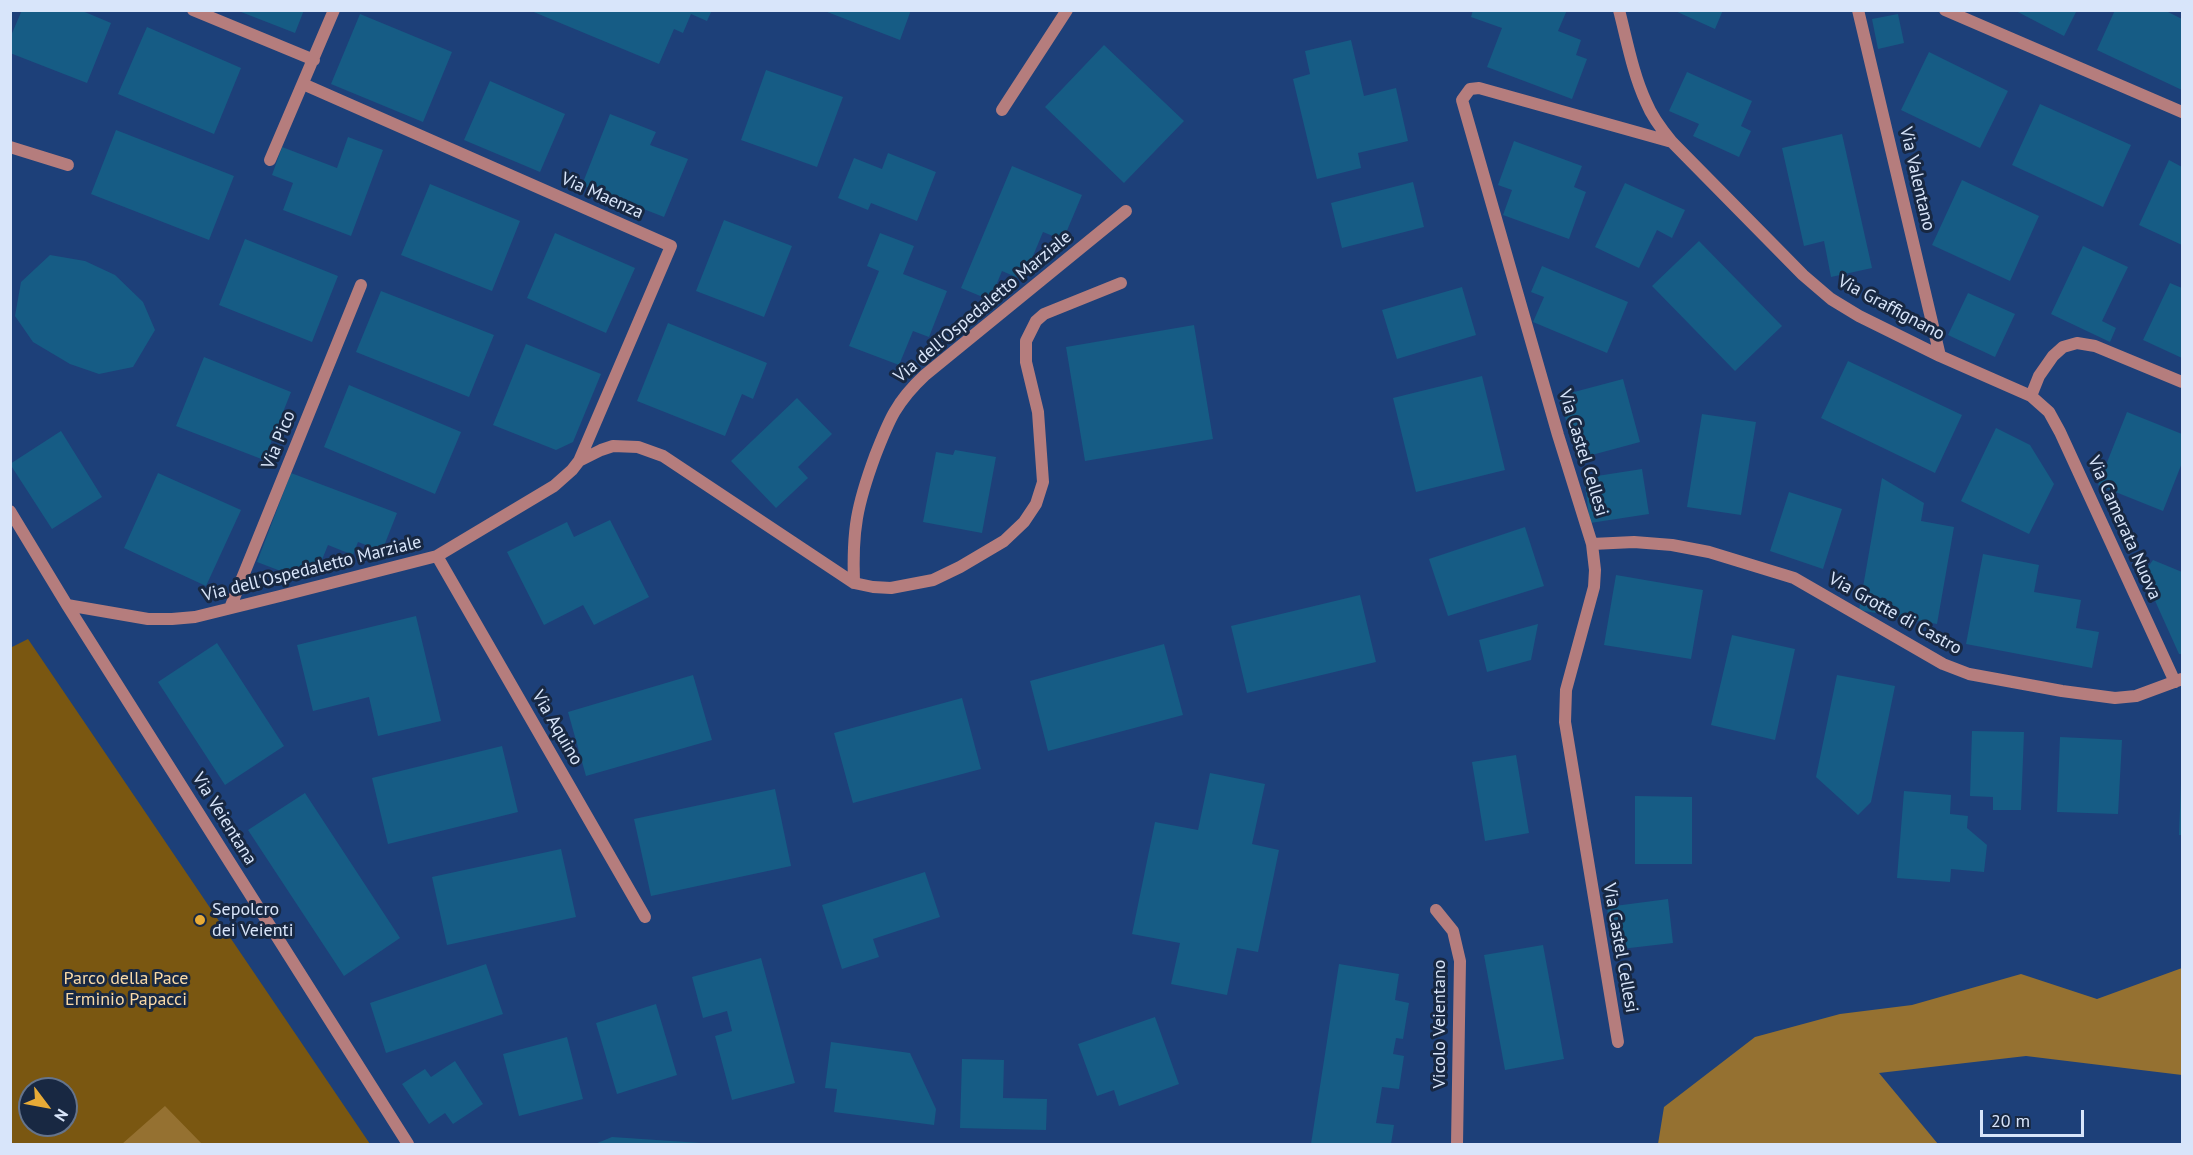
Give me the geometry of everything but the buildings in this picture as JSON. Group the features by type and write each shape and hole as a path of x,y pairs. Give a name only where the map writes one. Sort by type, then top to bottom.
{"street":[{"path":"193,10 314,60"},
{"path":"270,160 334,10"},
{"path":"1002,110 1067,10"},
{"name":"Via Graffignano","path":"1619,10 1646,103 1672,142 1803,275 1825,294 1859,316 1940,356 2031,396"},
{"name":"Via Valentano","path":"1858,10 1940,356"},
{"path":"1946,10 2182,112"},
{"name":"Via Maenza","path":"303,84 671,246 579,461"},
{"name":"Via Castel Cellesi","path":"1618,1042 1565,722 1566,690 1594,587 1592,544 1558,435 1462,100 1470,89 1479,88 1672,142"},
{"path":"10,147 68,165"},
{"name":"Via dell'Ospedaletto Marziale","path":"854,583 854,535 860,500 896,406 925,375 1126,211"},
{"name":"Via dell'Ospedaletto Marziale","path":"67,605 148,620 195,617 437,556 554,486 589,454 614,446 649,450 675,464 854,583 891,588 933,580 1004,541 1024,522 1036,504 1043,482 1038,411 1025,352 1030,330 1036,321 1052,310 1121,283"},
{"name":"Via Pico","path":"230,608 361,285"},
{"path":"2031,396 2039,376 2052,356 2063,347 2077,343 2094,346 2182,382"},
{"name":"Via Camerata Nuova","path":"2031,396 2049,412 2060,432 2179,680"},
{"name":"Via Veientana","path":"10,511 408,1144"},
{"name":"Via Grotte di Castro","path":"1592,544 1634,542 1672,545 1709,552 1794,578 1943,664 1969,674 2061,691 2115,698 2136,696 2179,680"},
{"name":"Via Aquino","path":"437,556 645,917"},
{"name":"Vicolo Veientano","path":"1436,910 1453,931 1460,961 1457,1144"}],"green space":[{"name":"Parco della Pace Erminio Papacci","path":"28,639 370,1144 11,1144 10,648"}],"shaded area":[{"path":"2182,968 2182,1075 2026,1056 1879,1073 1938,1144 1658,1144 1664,1107 1755,1037 1840,1014 1912,1005 2021,974 2097,999"},
{"path":"165,1106 202,1144 122,1144"}],"place":[{"name":"Sepolcro dei Veienti","path":"200,920"}]}
